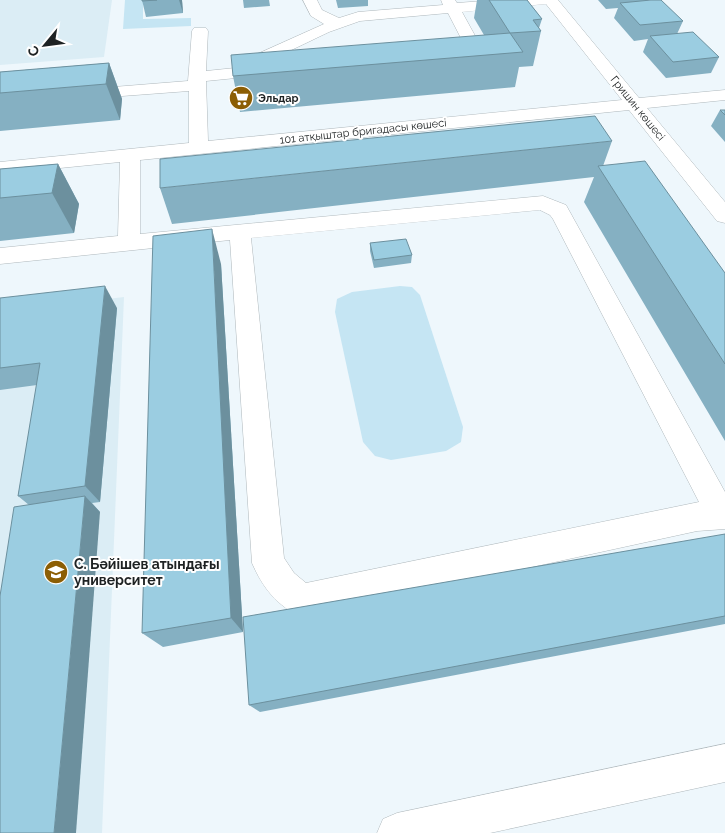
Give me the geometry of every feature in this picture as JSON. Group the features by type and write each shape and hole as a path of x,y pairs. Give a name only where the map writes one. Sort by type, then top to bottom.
{"street":[{"path":"310,0 315,14 322,19 338,23"},
{"path":"228,74 338,23 358,17 450,4 546,0"},
{"name":"Гришин көшесі","path":"550,0 725,216"},
{"path":"436,55 476,52 450,4"},
{"path":"199,147 197,81 200,31"},
{"path":"69,95 197,81 228,74 288,68"},
{"name":"101 атқыштар бригадасы көшесі","path":"0,168 725,95"},
{"path":"129,242 130,154"},
{"path":"0,256 543,203 558,210 563,217 723,514 302,600 282,585 268,563 240,233"},
{"path":"397,833 452,827 725,763"}],"shaded area":[{"path":"0,0 112,0 104,57 0,65"},
{"path":"125,0 143,0 143,19 191,18 191,26 123,29"},
{"path":"400,286 412,287 420,295 463,427 461,442 446,451 391,460 375,456 363,442 335,312 337,299 352,292"},
{"name":"С. Бәйішев атындағы университет","path":"124,297 102,833 0,833 0,312"}],"building":[{"path":"489,0 527,0 542,19 533,20 541,31 510,33"},
{"path":"661,0 683,21 640,25 620,3"},
{"path":"693,32 719,57 673,62 650,36"},
{"path":"510,33 523,52 233,76 231,55"},
{"path":"109,63 106,84 0,93 0,72"},
{"path":"595,116 612,141 160,188 160,159"},
{"path":"645,161 725,273 725,364 598,166"},
{"path":"58,164 52,193 0,198 0,169"},
{"path":"212,229 231,618 142,633 153,236"},
{"path":"406,239 412,255 374,260 370,243"},
{"path":"105,286 85,486 18,496 40,363 0,368 0,298"},
{"path":"85,496 54,833 0,833 0,596 14,507"},
{"path":"725,534 725,616 249,705 243,617"}],"place":[{"name":"Эльдар","path":"241,98"},
{"name":"С. Бәйішев атындағы университет","path":"56,572"}]}
